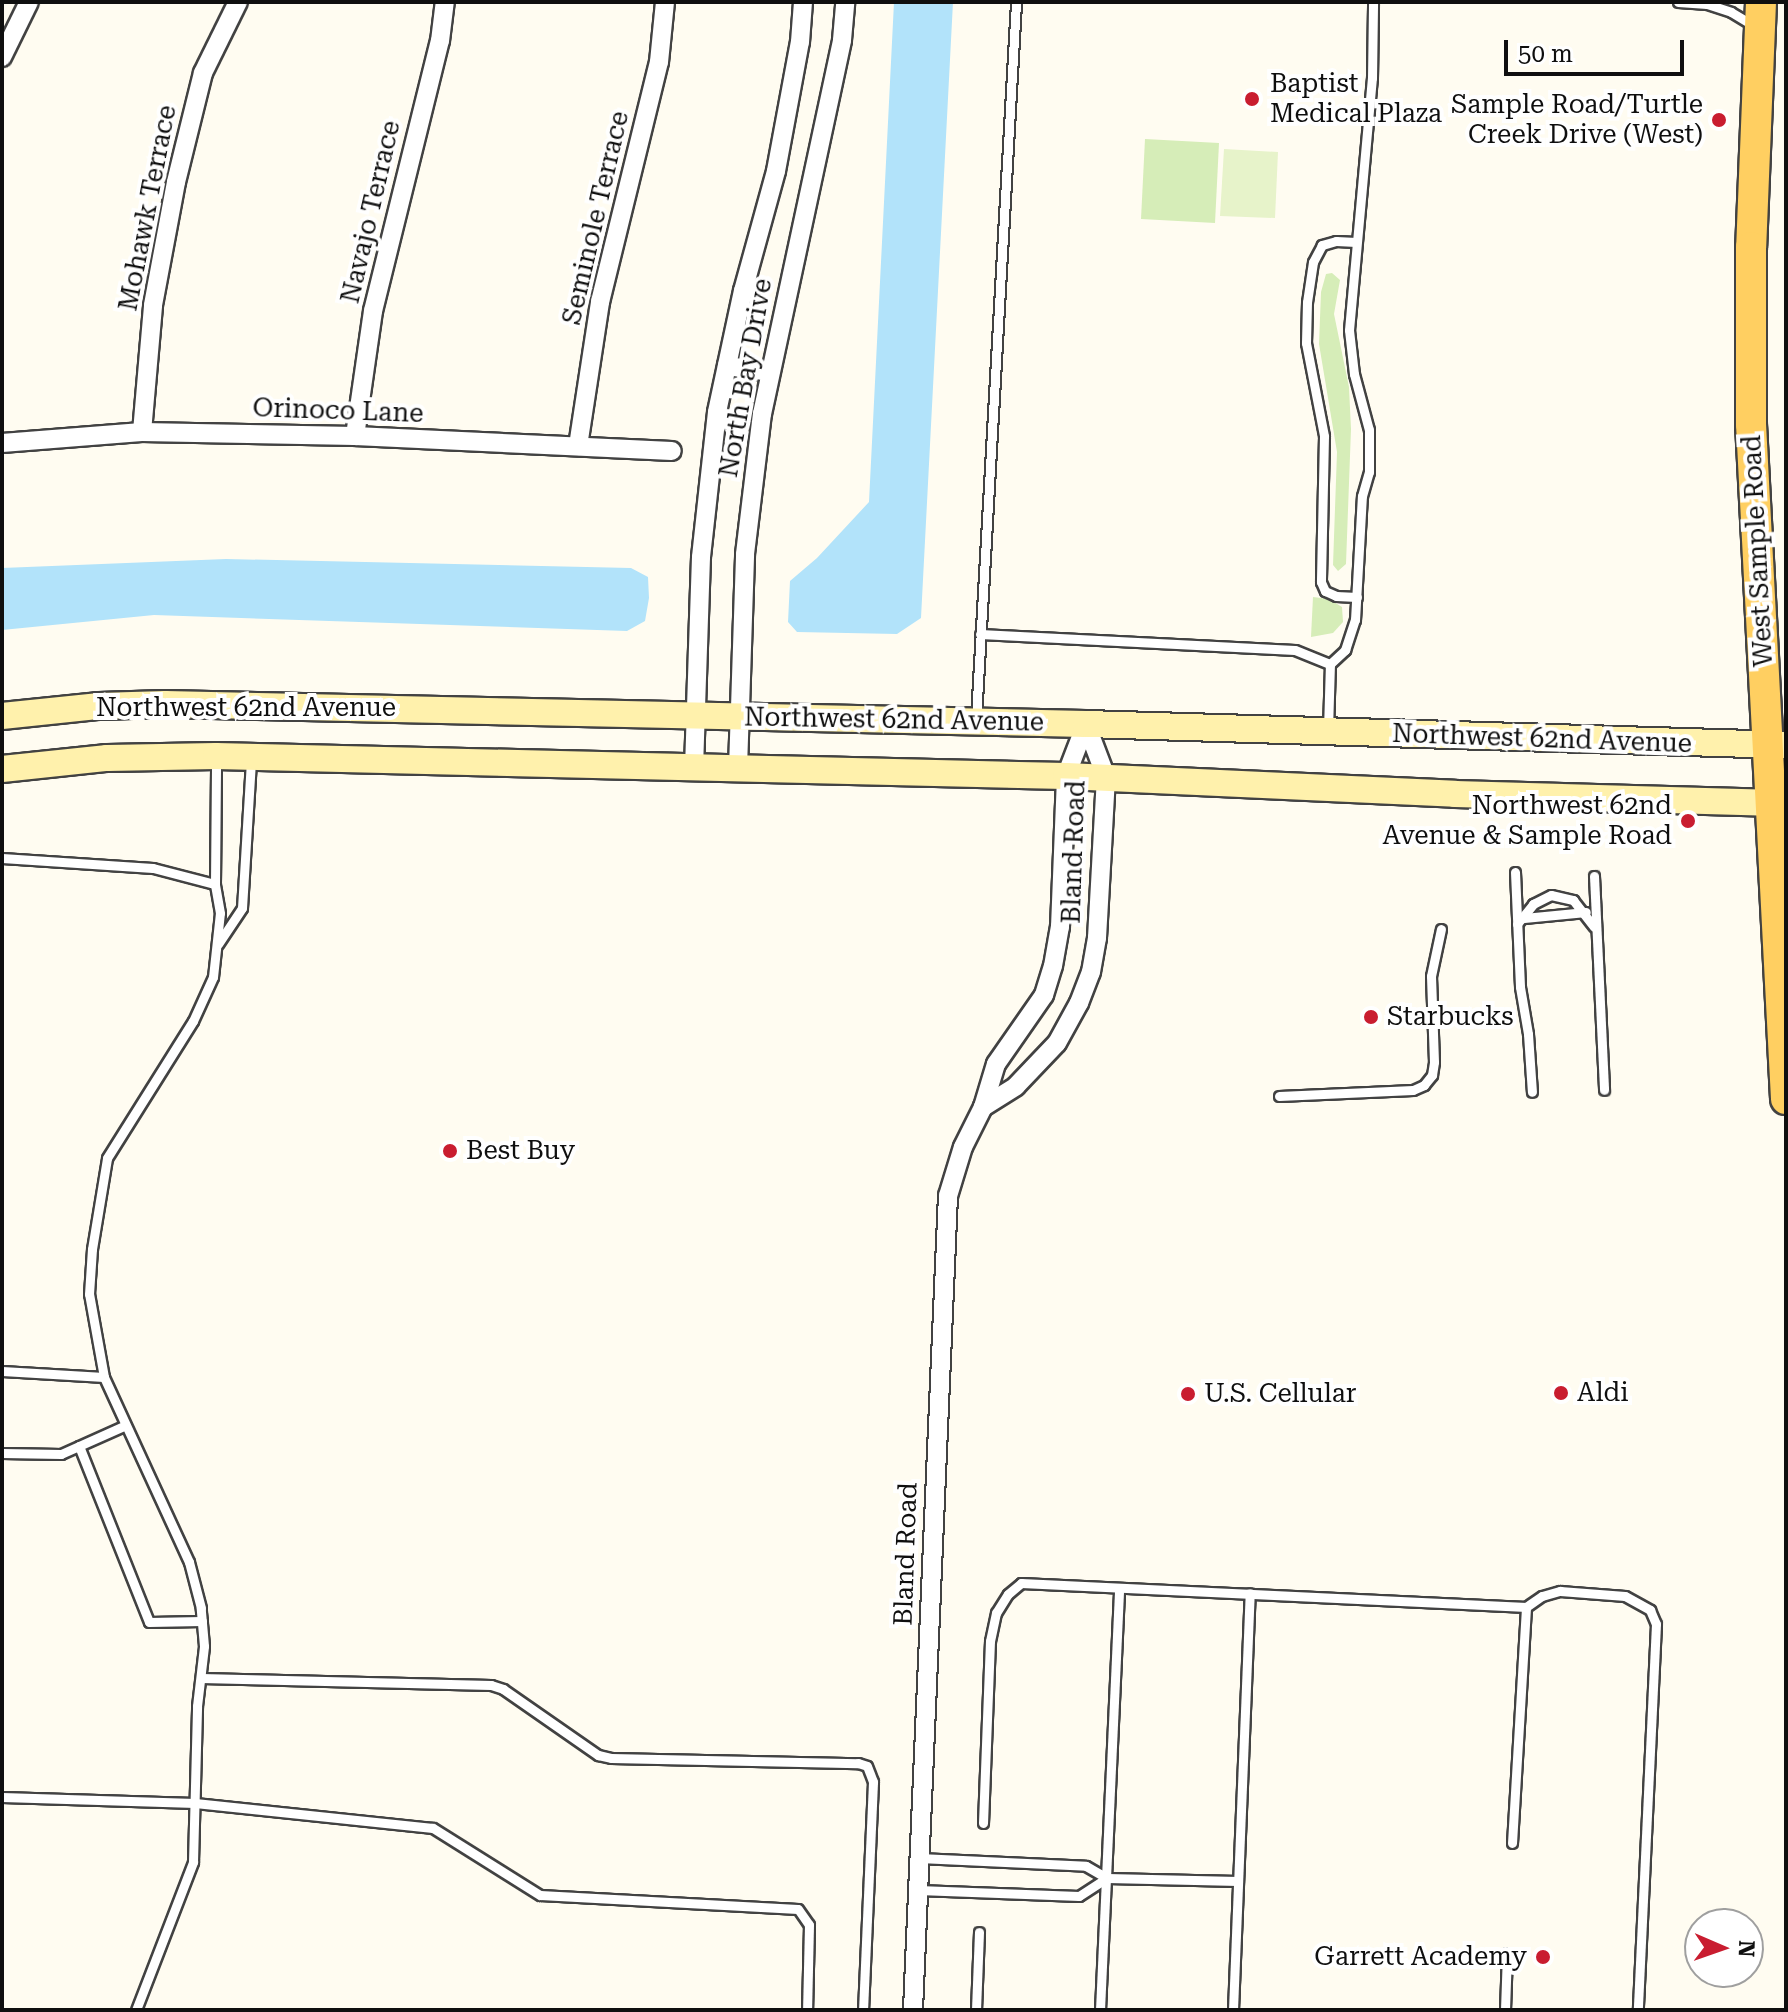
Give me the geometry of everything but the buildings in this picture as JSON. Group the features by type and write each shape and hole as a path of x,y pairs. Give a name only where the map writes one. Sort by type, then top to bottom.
{"main road":[{"name":"West Sample Road","path":"1761,16 1750,332 1776,745 1786,1099"}],"street":[{"path":"2,57 29,2"},
{"name":"Mohawk Terrace","path":"142,432 153,305 176,182 203,73 238,2"},
{"name":"Navajo Terrace","path":"355,436 373,311 440,41 445,2"},
{"name":"Seminole Terrace","path":"578,446 600,302 659,62 665,2"},
{"name":"North Bay Drive","path":"694,768 701,557 717,412 743,291 776,171 800,42 803,2"},
{"name":"North Bay Drive","path":"738,768 745,554 770,372 842,40 845,2"},
{"path":"727,366 770,372"},
{"name":"Orinoco Lane","path":"2,443 142,432 355,436 672,451"},
{"name":"Northwest 62nd Avenue","path":"2,716 99,706 165,704 1086,724 1776,745"},
{"name":"Bland Road","path":"913,2010 948,1196 963,1147 983,1107 996,1064 1044,995 1053,966 1060,927 1066,776 1086,724"},
{"name":"Bland Road","path":"983,1107 1016,1086 1057,1043 1083,993 1097,938 1106,777 1086,724"},
{"name":"Northwest 62nd Avenue","path":"2,769 107,758 216,756 1106,777 1455,794 1778,803"}],"lane":[{"path":"976,722 1016,2"},
{"path":"1328,732 1330,664 1345,650 1355,620 1369,430 1354,374 1349,330 1372,78 1373,2"},
{"path":"1678,2 1707,4 1731,12 1761,16"},
{"path":"1356,242 1336,241 1322,245 1313,262 1307,302 1306,343 1324,436 1321,582 1325,591 1336,596 1357,597"},
{"path":"980,634 1295,650 1330,664"},
{"path":"136,2010 193,1862 204,1646 202,1621 183,1547 124,1426 104,1377 89,1294 92,1249 107,1158 134,1109 193,1021 213,977 220,913 215,884 216,756"},
{"path":"216,947 242,908 251,757"},
{"path":"2,858 153,868 215,884"},
{"path":"1515,872 1520,921 1520,987 1528,1034 1532,1092"},
{"path":"1594,876 1604,1090"},
{"path":"1520,921 1533,904 1551,895 1573,900 1586,912 1596,930"},
{"path":"1520,921 1586,912"},
{"path":"1279,1096 1413,1090 1424,1085 1432,1075 1434,1062 1431,976 1441,929"},
{"path":"2,1371 104,1377"},
{"path":"2,1453 61,1454 124,1426"},
{"path":"79,1446 149,1622 202,1621"},
{"path":"983,1823 990,1641 996,1613 1008,1594 1021,1583 1526,1607 1542,1596 1560,1591 1625,1596 1650,1610 1656,1624 1638,2010"},
{"path":"1100,2010 1119,1589"},
{"path":"1233,2010 1250,1593"},
{"path":"1512,1843 1526,1607"},
{"path":"201,1678 491,1685 503,1689 598,1755 611,1758 858,1763 867,1766 873,1782 863,2010"},
{"path":"2,1797 195,1803 433,1828 540,1895 798,1909 809,1925 807,2010"},
{"path":"919,1858 1086,1866 1107,1878 1238,1881"},
{"path":"918,1890 1079,1896 1107,1878"},
{"path":"976,2010 979,1932"},
{"path":"1505,2010 1507,1953"}],"green space":[{"path":"1145,139 1219,143 1215,223 1141,219"},
{"path":"1224,149 1278,152 1275,218 1220,216"},
{"path":"1332,273 1340,280 1334,314 1349,387 1351,429 1346,564 1338,571 1333,565 1337,452 1319,344 1321,292 1326,274"},
{"path":"1313,597 1329,599 1342,607 1343,622 1333,633 1311,637"}],"water":[{"path":"894,2 953,2 921,618 897,634 797,632 788,622 790,581 817,558 869,502"},
{"path":"226,559 631,568 648,577 649,598 645,621 627,631 154,615 2,630 2,568"}],"place":[{"name":"Baptist Medical Plaza","path":"1252,99"},
{"name":"Sample Road/Turtle Creek Drive (West)","path":"1719,120"},
{"name":"Northwest 62nd Avenue & Sample Road","path":"1688,821"},
{"name":"Starbucks","path":"1371,1017"},
{"name":"Best Buy","path":"450,1151"},
{"name":"Aldi","path":"1561,1393"},
{"name":"U.S. Cellular","path":"1188,1394"},
{"name":"Garrett Academy","path":"1543,1957"}]}
